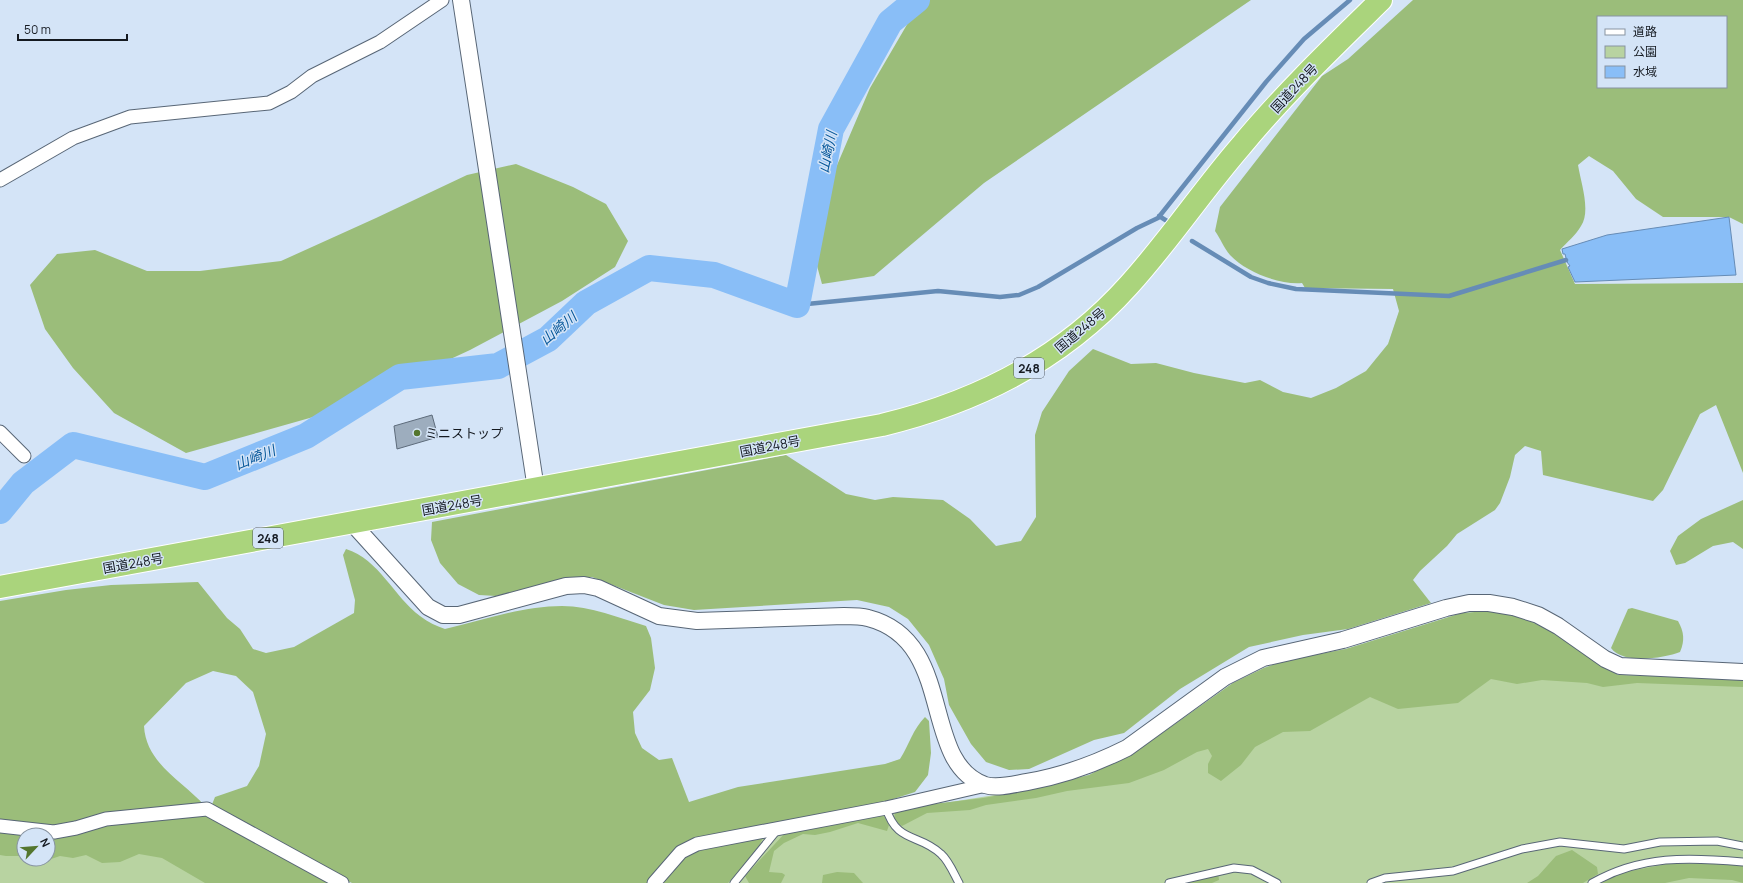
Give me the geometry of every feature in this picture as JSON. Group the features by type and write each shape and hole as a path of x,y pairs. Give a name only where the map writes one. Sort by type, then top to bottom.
{"highway":[{"name":"国道248号","path":"0,588 882,425 950,406 980,393 1037,364 1088,327 1130,285 1241,146 1328,51 1381,0"}],"street":[{"path":"0,180 73,138 130,118 270,103 292,92 312,76 380,42 442,0"},
{"path":"461,0 536,489"},
{"path":"0,432 24,456"},
{"path":"352,523 428,607 443,615 459,615 566,586 584,585 598,588 659,616 675,620 698,621 844,616 868,618 889,626 911,645 922,662 931,682 943,732 956,761 970,776 986,785"},
{"path":"654,883 681,852 697,844 886,808 986,785 1006,786 1040,780 1077,769 1127,748 1225,677 1263,658 1343,640 1446,608 1469,603 1489,603 1513,607 1538,616 1558,626 1605,659 1620,666 1743,672"},
{"path":"0,826 54,832 76,828 106,819 207,809 342,883"}],"lane":[{"path":"886,808 892,824 897,830 942,854 959,883"},
{"path":"734,883 778,828"},
{"path":"1371,883 1385,878 1462,869 1522,849 1560,842 1624,849 1660,842 1717,841 1743,846"},
{"path":"1592,883 1619,869 1642,863 1697,858 1743,862"},
{"path":"1169,883 1234,868 1252,870 1277,883"}],"green space":[{"path":"927,0 1251,0 984,183 874,276 822,284 808,233 870,88 912,16"},
{"path":"1413,0 1743,0 1743,224 1729,217 1663,217 1636,199 1613,171 1589,156 1578,165 1585,205 1584,220 1577,232 1560,250 1575,284 1743,283 1743,473 1716,405 1700,414 1663,490 1653,501 1543,475 1541,451 1525,446 1515,455 1510,477 1500,503 1495,510 1457,534 1413,580 1431,603 1348,629 1303,635 1249,647 1180,689 1124,733 1094,740 1029,769 1009,770 986,762 971,744 949,705 944,679 929,645 908,619 889,607 857,600 694,610 664,605 592,577 564,579 496,596 479,595 458,584 440,563 431,540 432,522 786,455 846,494 875,500 893,497 943,500 970,519 996,546 1021,541 1036,517 1035,435 1042,412 1069,371 1093,349 1131,364 1156,363 1194,373 1245,383 1260,380 1283,392 1311,398 1336,388 1366,371 1388,344 1399,311 1393,289 1305,288 1302,283 1273,280 1254,272 1237,261 1230,255 1215,231 1220,207 1322,76 1348,59"},
{"path":"516,164 573,187 606,204 628,241 615,267 562,301 470,350 345,408 186,453 114,413 73,368 45,329 30,285 57,254 95,250 147,271 200,271 281,261 467,175"},
{"path":"1743,500 1743,549 1733,542 1713,546 1685,563 1676,565 1670,551 1678,536 1701,519"},
{"path":"346,549 358,554 368,561 386,579 402,599 420,616 432,624 445,629 533,608 562,606 594,610 646,626 651,638 655,668 650,690 633,712 635,733 642,748 659,760 672,758 689,802 738,787 885,764 900,759 914,732 925,717 929,721 931,753 928,775 915,792 881,803 697,839 649,883 352,883 317,867 211,807 215,797 247,786 259,766 266,734 253,692 236,676 213,671 186,683 144,726 146,739 151,751 158,761 205,806 56,830 56,827 31,827 0,823 0,601 66,590 111,585 198,582 227,618 240,629 253,649 266,653 294,647 354,613 355,600 343,555"},
{"path":"1632,608 1678,621 1682,629 1683,636 1683,644 1680,652 1644,659 1625,657 1611,648 1628,609"},
{"path":"1487,611 1515,616 1542,627 1618,675 1743,679 1743,687 1637,683 1603,687 1587,683 1542,680 1517,684 1491,679 1458,703 1398,709 1370,697 1310,731 1283,732 1255,747 1241,765 1221,781 1208,773 1208,764 1212,756 1208,749 1197,752 1164,770 1129,783 1067,791 1036,798 986,805 970,810 927,813 902,826 894,820 895,811 908,807 983,798 1038,788 1089,775 1137,751 1233,683 1264,668 1284,661 1346,649 1462,613"},
{"path":"1462,613 1502,613 1522,618 1551,631 1618,675 1743,679 1743,883 661,883 695,849 882,813 1038,788 1089,775 1137,751 1233,683 1264,668 1284,661 1346,649"},
{"path":"205,811 335,883 0,883 0,828 16,830 16,867 56,867 56,834 77,831 108,821"},
{"path":"205,811 335,883 205,883 162,858 139,854 120,862 102,863 86,855 73,858 60,856 56,857 56,827 47,827"},
{"path":"882,813 889,825 887,831 858,823 815,835 803,834 784,843 774,851 769,872 782,873 785,875 781,883 749,883 745,876 786,832"},
{"path":"0,828 8,831 16,830 16,856 0,855"},
{"path":"765,834 754,856 728,883 661,883 681,859 695,849"},
{"path":"1572,850 1597,867 1598,874 1583,883 1527,883 1538,876 1556,856"},
{"path":"1667,864 1724,864 1743,866 1743,883 1732,880 1689,878 1665,883 1599,883 1620,873"},
{"path":"837,872 854,873 863,883 822,883 823,875"},
{"path":"1218,872 1219,880 1212,883 1182,883"}],"water":[{"path":"1729,217 1736,275 1575,282 1568,267 1570,266 1567,262 1565,254 1563,254 1562,249 1607,235"}],"building":[{"path":"432,415 438,437 397,449 394,426"}],"waterway":[{"name":"山崎川","path":"0,511 23,483 73,445 205,477 306,436 400,377 498,366 548,339 586,303 649,268 714,275 797,305 831,129 890,22 917,0"},
{"path":"797,305 938,291 1000,297 1019,295 1038,287 1137,228 1158,218 1266,82 1304,39 1350,0"},
{"path":"1159,216 1167,221"},
{"path":"1192,241 1251,277 1268,283 1296,289 1449,296 1566,260"}],"place":[{"name":"ミニストップ","path":"417,433"}]}
